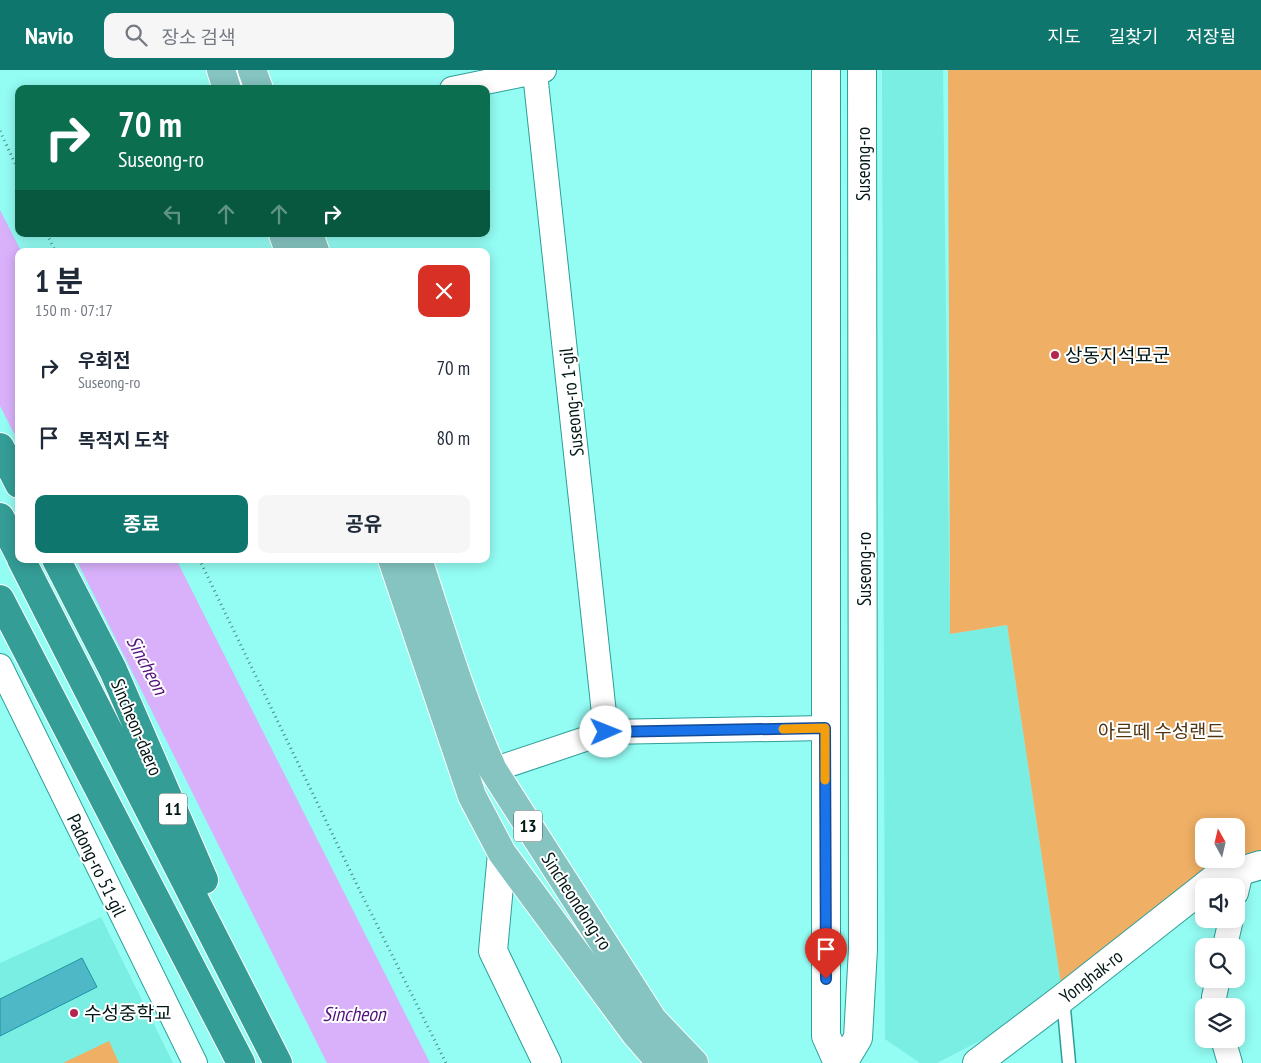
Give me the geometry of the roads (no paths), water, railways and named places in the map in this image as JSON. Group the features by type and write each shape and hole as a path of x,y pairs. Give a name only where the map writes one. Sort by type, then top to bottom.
{"highway":[{"path":"0,447 15,476"},
{"path":"0,517 15,546"},
{"path":"23,563 278,1063"},
{"name":"Sincheon-daero","path":"58,563 112,670 283,1063"},
{"path":"0,599 241,1063"}],"main road":[{"path":"221,70 226,85"},
{"path":"252,70 258,85"},
{"name":"Suseong-ro","path":"826,70 826,1036 838,1063"},
{"name":"Suseong-ro","path":"843,1063 858,1038 863,949 862,70"},
{"name":"Sincheondong-ro","path":"393,563 472,796 502,853 635,1033 661,1063"},
{"name":"Sincheondong-ro","path":"419,563 450,658 493,770 653,1020 694,1063"},
{"path":"502,853 493,951 547,1063"},
{"name":"Yonghak-ro","path":"1230,878 1246,877"},
{"name":"Yonghak-ro","path":"977,1063 1195,894"}],"street":[{"path":"471,85 539,71"},
{"name":"Suseong-ro 1-gil","path":"539,71 606,732"},
{"name":"Padong-ro 51-gil","path":"0,666 194,1063"},
{"path":"493,770 606,732 825,728"},
{"path":"1226,1048 1230,1063"}],"lane":[{"path":"1063,998 1069,1063"}],"water":[{"path":"0,210 19,248 15,248 15,435 0,406"},
{"name":"Sincheon","path":"78,563 178,563 430,1063 327,1063"}],"place":[{"name":"상동지석묘군","path":"1055,355"},
{"name":"수성중학교","path":"74,1013"}],"park label":[{"name":"아르떼 수성랜드","path":"1161,731"}]}
